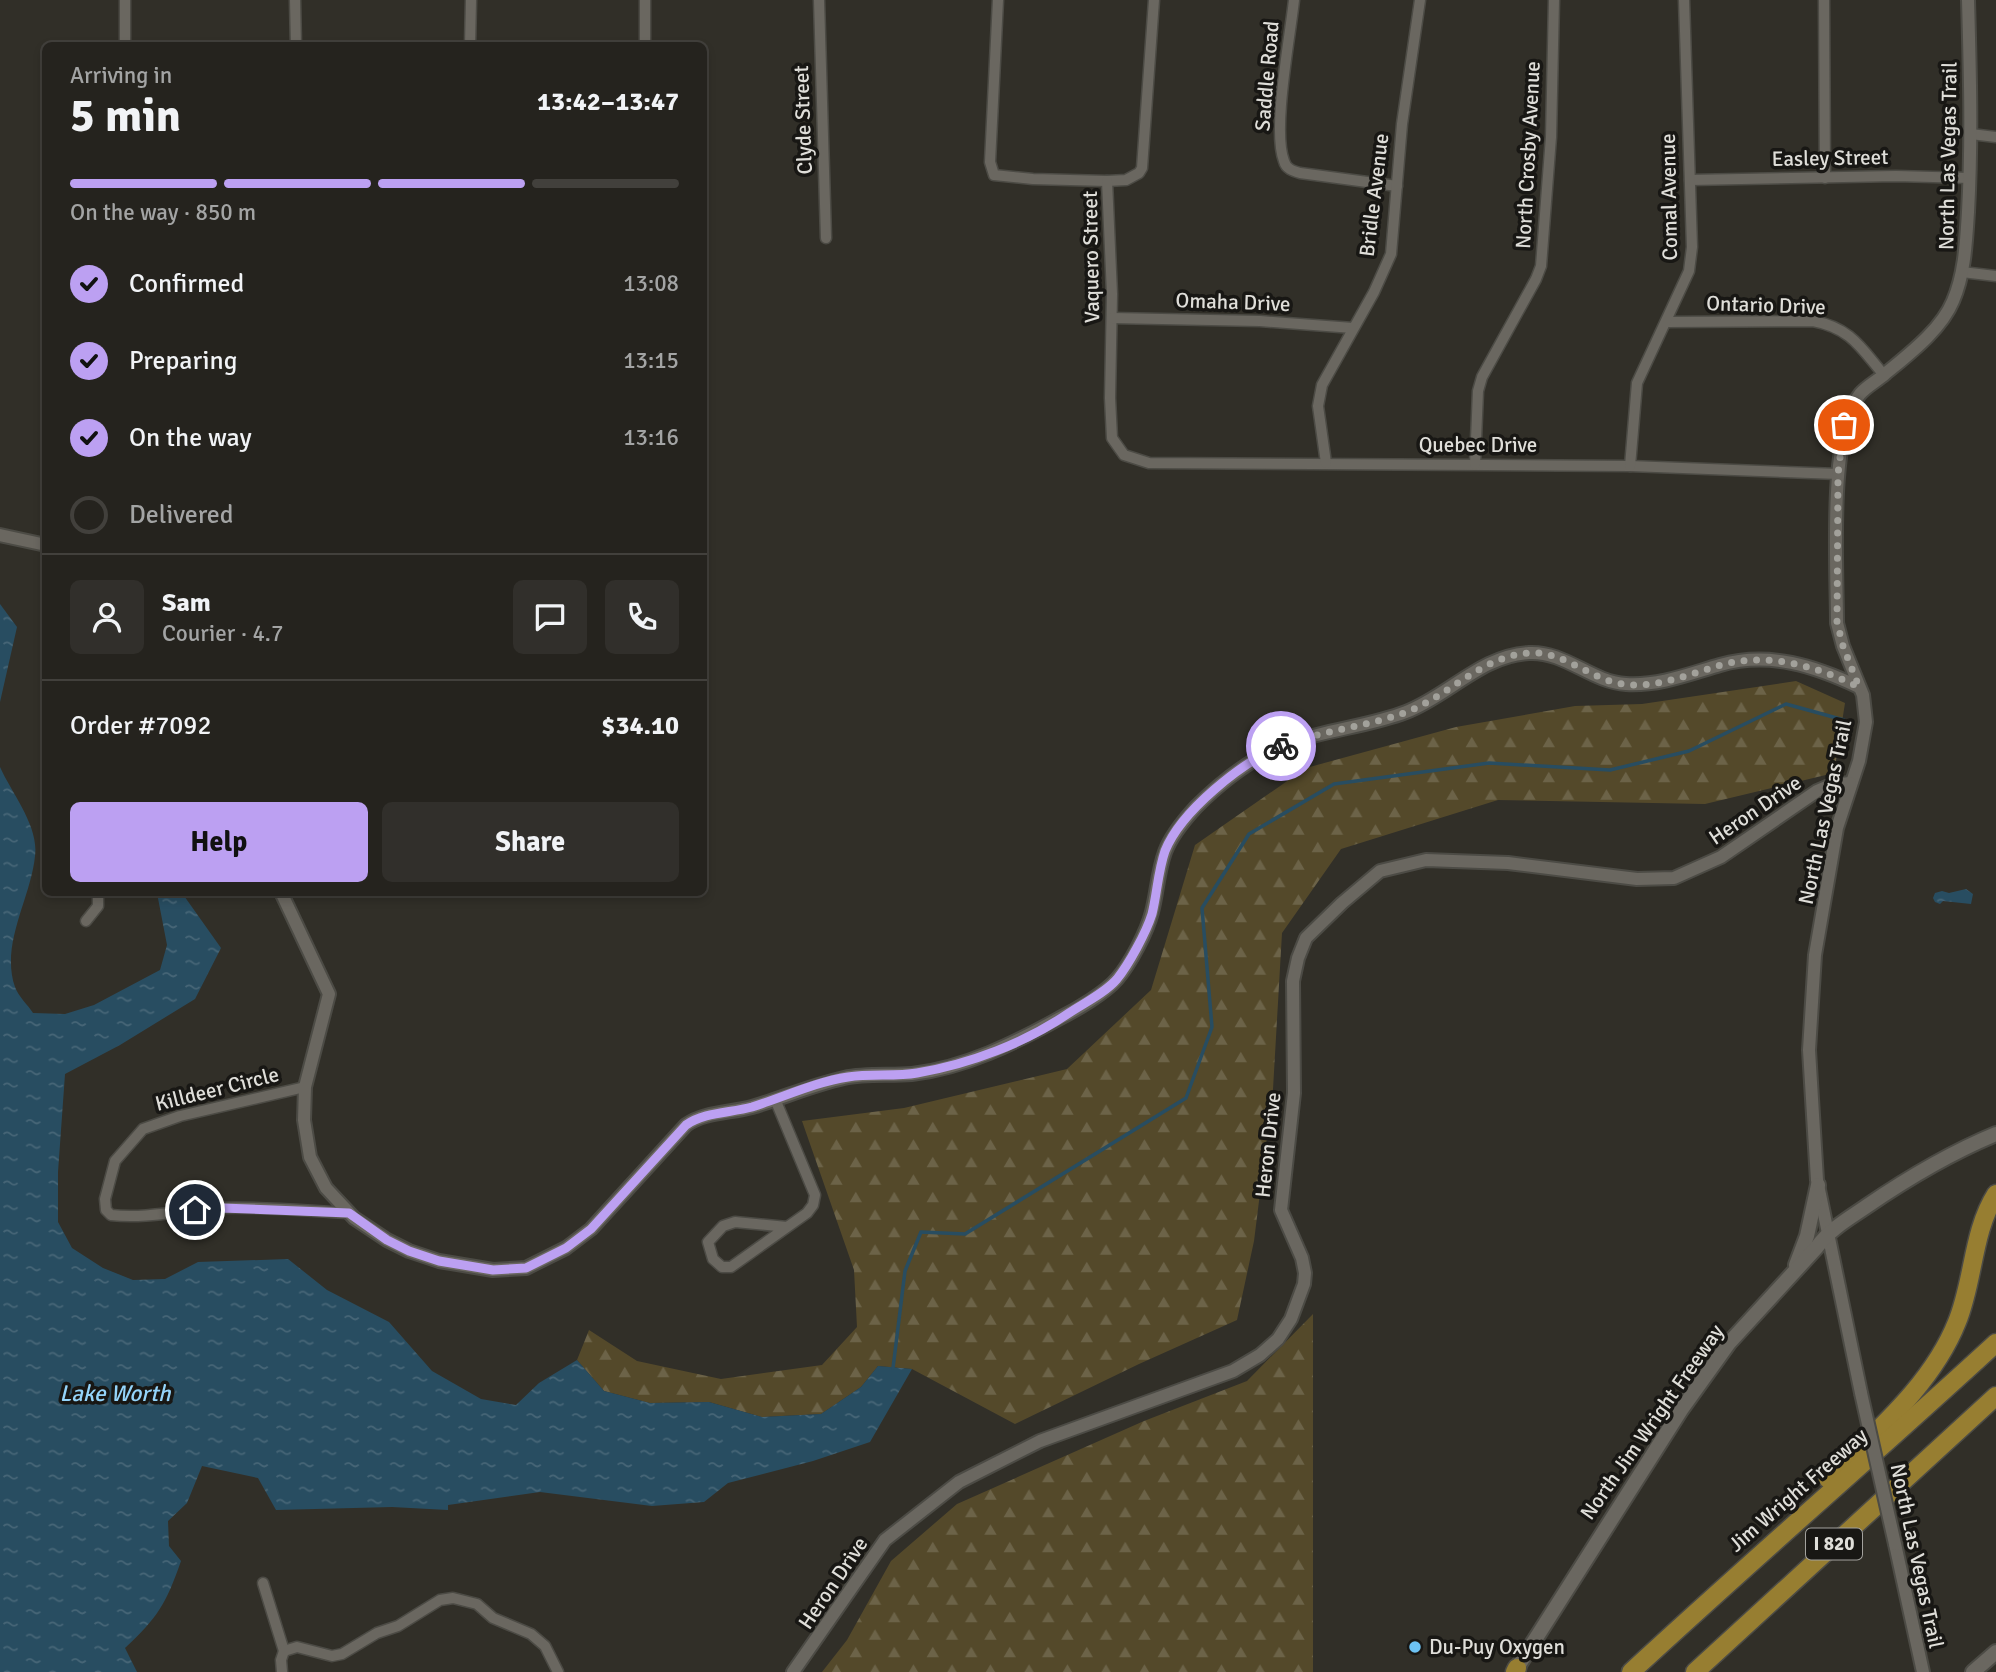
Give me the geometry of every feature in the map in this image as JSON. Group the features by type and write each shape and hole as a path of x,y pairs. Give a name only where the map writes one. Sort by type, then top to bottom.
{"highway":[{"path":"1808,1510 1813,1494 1901,1405 1937,1361 1957,1323 1981,1227 1996,1194"},
{"name":"Jim Wright Freeway","path":"1631,1672 1996,1343"},
{"name":"I 820","path":"1695,1672 1996,1396"},
{"path":"1974,1416 1996,1410"}],"main road":[{"name":"North Jim Wright Freeway","path":"1515,1671 1681,1410 1729,1343 1828,1232 1908,1178 1973,1143 1996,1134"},
{"path":"1793,1273 1807,1236 1818,1185"},
{"path":"1973,1672 1996,1651"}],"street":[{"path":"125,0 125,42"},
{"path":"295,0 296,42"},
{"path":"470,42 471,0"},
{"path":"645,0 645,42"},
{"name":"Clyde Street","path":"820,0 826,238"},
{"path":"998,0 990,162 994,175 1107,181"},
{"name":"Vaquero Street","path":"1121,452 1112,438 1112,318 1107,181 1126,180 1139,173 1142,168 1154,0"},
{"name":"Saddle Road","path":"1294,0 1280,123 1280,145 1284,164 1300,173 1397,186"},
{"name":"Bridle Avenue","path":"1326,463 1318,406 1322,386 1374,292 1391,254 1402,124 1420,0"},
{"name":"North Crosby Avenue","path":"1475,464 1478,391 1482,377 1541,266 1551,137 1554,0"},
{"name":"Comal Avenue","path":"1630,466 1637,383 1689,271 1692,247 1684,0"},
{"path":"1824,0 1825,178"},
{"name":"North Las Vegas Trail","path":"1923,1672 1818,1185 1809,1050 1815,955 1837,828 1859,761 1866,722 1863,695 1843,646 1837,622 1838,474 1844,425 1849,409 1862,391 1936,328 1953,301 1962,272 1971,134 1968,0"},
{"path":"1971,134 1996,136"},
{"name":"Easley Street","path":"1690,180 1970,178"},
{"path":"1962,272 1996,276"},
{"name":"Omaha Drive","path":"1112,318 1260,321 1353,328"},
{"name":"Ontario Drive","path":"1667,323 1814,321 1832,324 1847,332 1884,375"},
{"name":"Quebec Drive","path":"1121,452 1130,459 1149,463 1630,466 1838,474"},
{"path":"0,535 42,544"},
{"path":"283,896 329,995 305,1087 304,1120 310,1157 326,1188 349,1213 387,1240 409,1251 439,1261 493,1270 526,1268 566,1248 591,1229 694,1119 748,1108 848,1077 915,1074 945,1067 1010,1045 1065,1016 1117,979 1146,930 1165,852 1175,834 1197,807 1233,775 1267,752 1295,741 1407,712 1439,696 1498,659 1529,653 1562,659 1600,679 1625,684 1671,680 1752,659 1787,662 1824,670 1859,687"},
{"name":"Heron Drive","path":"793,1672 885,1540 958,1482 1040,1441 1233,1371 1260,1355 1278,1339 1299,1301 1305,1273 1302,1258 1280,1210 1294,1093 1293,981 1298,958 1306,938 1380,871 1426,860 1508,863 1637,879 1674,878 1721,857 1817,791 1850,783"},
{"path":"86,921 98,906 98,896"},
{"name":"Killdeer Circle","path":"305,1087 180,1116 143,1129 115,1161 107,1188 106,1210 111,1215 136,1218 168,1212 222,1208 349,1213"},
{"path":"775,1099 815,1195 813,1205 807,1213 731,1267 722,1267 713,1259 708,1242 723,1226 735,1222 787,1227"},
{"path":"263,1583 284,1651 281,1660 282,1672"},
{"path":"284,1651 296,1647 332,1656 342,1654 377,1633 398,1626 440,1600 453,1598 477,1604 493,1618 531,1634 545,1646 558,1672"}],"green space":[{"path":"1796,681 1845,703 1834,773 1705,804 1498,800 1341,849 1282,933 1273,1089 1254,1241 1237,1320 1015,1424 912,1369 878,1366 861,1387 821,1414 762,1417 709,1402 650,1403 604,1391 577,1360 589,1330 637,1361 721,1379 822,1365 857,1327 854,1270 802,1121 904,1108 1067,1069 1151,990 1195,845 1306,768 1456,727 1575,706 1642,704"},
{"path":"1313,1314 1313,1672 822,1672 847,1640 891,1561 957,1504 1144,1421 1247,1381"}],"water":[{"path":"0,604 17,627 0,702"},
{"name":"Lake Worth","path":"0,767 24,810 35,845 32,872 11,954 15,987 33,1013 65,1014 94,1005 160,970 167,945 158,896 184,896 221,948 195,999 120,1045 65,1074 58,1172 58,1222 72,1248 103,1268 133,1280 165,1279 198,1262 288,1259 327,1290 389,1322 432,1371 481,1399 516,1405 539,1383 577,1360 604,1391 650,1403 709,1402 762,1417 821,1414 861,1387 878,1366 912,1369 870,1442 813,1461 728,1483 704,1502 652,1506 540,1492 448,1505 448,1510 392,1507 276,1510 258,1478 202,1466 187,1503 168,1521 169,1546 181,1561 171,1588 160,1609 125,1648 137,1672 0,1672"},
{"path":"1966,889 1973,894 1971,904 1943,901 1940,904 1933,898 1935,893 1942,891 1949,893"}],"waterway":[{"path":"893,1368 905,1271 921,1232 965,1234 1186,1098 1212,1027 1202,908 1249,834 1334,784 1489,763 1610,770 1689,751 1786,704 1844,720"}],"way so far":[{"path":"1281,746 1407,712 1439,696 1498,659 1529,653 1562,659 1600,679 1625,684 1671,680 1752,659 1787,662 1824,670 1859,687 1837,622 1838,474 1844,425"}],"place":[{"name":"Du-Puy Oxygen","path":"1415,1647"}],"route":[{"path":"195,1210 222,1208 349,1213 387,1240 439,1261 493,1270 526,1268 566,1248 591,1229 694,1119 748,1108 792,1092 848,1077 915,1074 986,1054 1010,1045 1065,1016 1107,988 1117,979 1146,930 1165,852 1175,834 1197,807 1233,775 1267,752 1281,746"}]}
